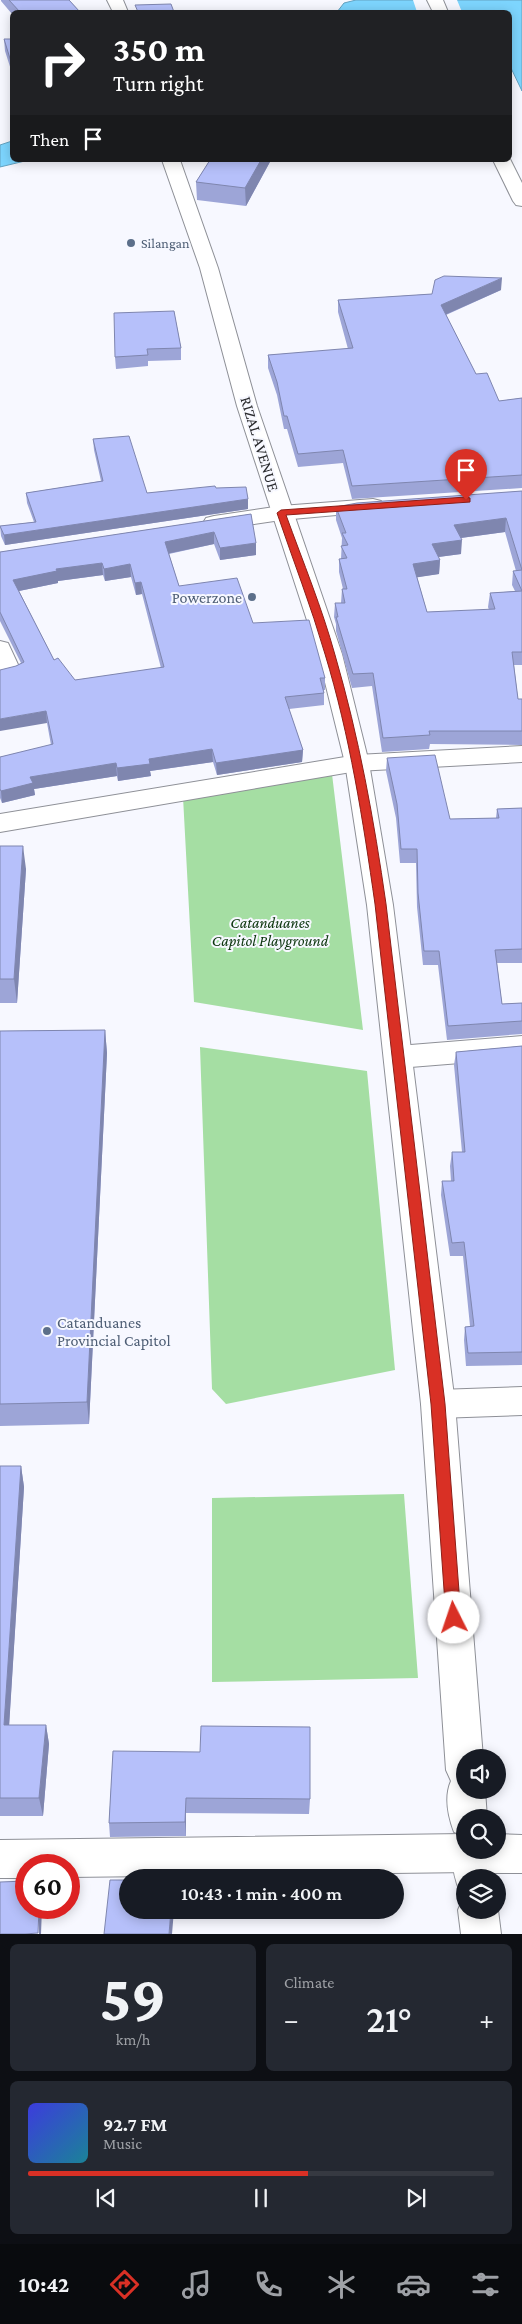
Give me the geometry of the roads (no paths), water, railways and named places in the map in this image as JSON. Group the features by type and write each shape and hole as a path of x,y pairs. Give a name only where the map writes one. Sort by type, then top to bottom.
{"main road":[{"name":"RIZAL AVENUE","path":"171,162 209,268 247,406 281,513 330,654 357,763 380,904 438,1404 463,1749"},
{"path":"503,162 522,201"},
{"path":"194,526 281,513 397,505"},
{"path":"0,648 9,671"},
{"path":"0,823 357,763 522,754"},
{"path":"398,1057 522,1047"},
{"path":"438,1404 522,1402"},
{"path":"0,1859 456,1850"},
{"path":"506,1853 522,1854"},
{"path":"479,1919 480,1934"}],"water":[{"path":"356,0 522,0 522,91 512,70 512,10 339,10 344,3"},
{"path":"10,142 10,162 21,162 0,167 0,145"}],"place":[{"name":"Silangan","path":"131,243"},
{"name":"Powerzone","path":"252,597"},
{"name":"Catanduanes Provincial Capitol","path":"47,1331"}],"park label":[{"name":"Catanduanes Capitol Playground","path":"270,931"}]}
